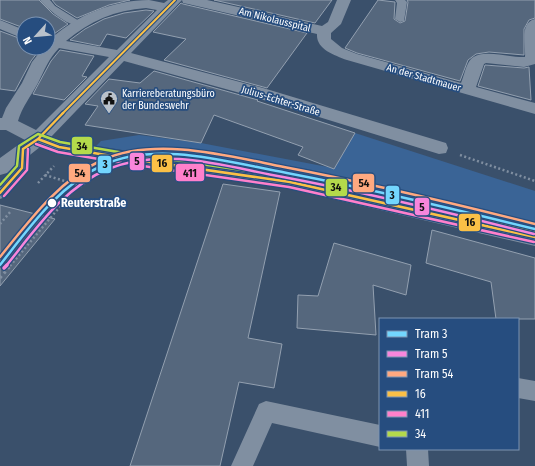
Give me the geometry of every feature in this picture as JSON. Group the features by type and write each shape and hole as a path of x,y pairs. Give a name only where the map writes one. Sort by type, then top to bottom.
{"street":[{"name":"Am Nikolausspital","path":"188,0 324,31 334,24 344,0"},
{"path":"56,40 79,24 118,7 147,4 171,4"},
{"path":"0,168 31,144 121,56 171,4"},
{"path":"467,90 477,62 480,59 488,58 517,63 530,61 533,58 532,26 535,23"},
{"path":"0,24 16,31"},
{"name":"An der Stadtmauer","path":"324,31 324,40 337,51 352,57 535,109"},
{"name":"Julius-Echter-Straße","path":"56,44 121,56 257,92 439,148"},
{"path":"44,56 27,87 15,104 4,124 31,144 290,182 535,237"}],"lane":[{"path":"45,0 52,8 79,24"},
{"path":"400,0 402,2 400,19"},
{"path":"0,193 22,168 31,144"},
{"path":"519,388 535,391"},
{"path":"242,466 266,411 379,436"},
{"path":"417,450 419,466"}],"path":[{"path":"439,148 535,181"},
{"path":"0,278 78,185 22,168"}],"shaded area":[{"path":"355,133 535,191 535,232 289,176 96,146 101,141 139,135 201,143 333,168"}],"building":[{"path":"0,0 39,0 56,16 16,16 16,25 0,19"},
{"path":"52,0 130,0 109,5 77,18 56,5"},
{"path":"214,0 332,0 315,23"},
{"path":"378,0 395,2 394,19 400,23 405,21 407,0 535,0 535,18 529,20 524,29 524,55 489,52 476,54 468,60 460,81 357,53 345,48"},
{"path":"181,3 307,33 267,88 164,60 186,39 153,32"},
{"path":"146,10 154,11 126,38 107,34 100,46 70,40 85,29 104,19 124,13"},
{"path":"56,16 68,24 56,32"},
{"path":"0,31 16,37 16,56 35,56 15,91 0,89"},
{"path":"60,50 94,56 82,76 87,77 64,100 33,94 51,61"},
{"path":"485,65 524,68 529,67 531,100 478,86"},
{"path":"154,71 258,100 257,101 355,133 334,169 298,155 303,147 214,115 201,143 85,125 98,106 85,104 109,79 140,83"},
{"path":"223,184 280,192 248,338 282,344 274,388 239,382 220,466 130,466"},
{"path":"0,205 55,219 0,286"},
{"path":"432,230 535,258 535,319 496,318 491,282 426,263"},
{"path":"334,243 411,265 406,295 373,285 376,335 297,328 298,295 318,296"}],"tram line":[{"name":"54","path":"0,257 46,202 58,190 86,168 121,153 148,149 184,150 227,156 303,170 403,192 535,224"},
{"name":"3","path":"0,265 34,222 73,184 103,165 116,160 149,154 185,155 303,176 403,197 535,229"},
{"name":"5","path":"4,268 50,212 77,187 108,169 148,159 190,160 304,181 403,202 534,234"}],"transit line":[{"name":"16","path":"23,149 38,139 175,0"},
{"name":"34","path":"0,185 17,166 19,146 38,134 60,142 124,153 291,177 535,232"},
{"name":"16","path":"38,139 59,147 123,158 290,182 535,237"},
{"name":"411","path":"36,144 58,152 122,163 289,187 534,242"},
{"name":"16","path":"0,193 22,168 23,149"},
{"name":"411","path":"4,196 27,170 28,149"}],"place":[{"name":"Karriereberatungsbüro der Bundeswehr","path":"109,114"},
{"name":"Reuterstraße","path":"52,203"}]}
